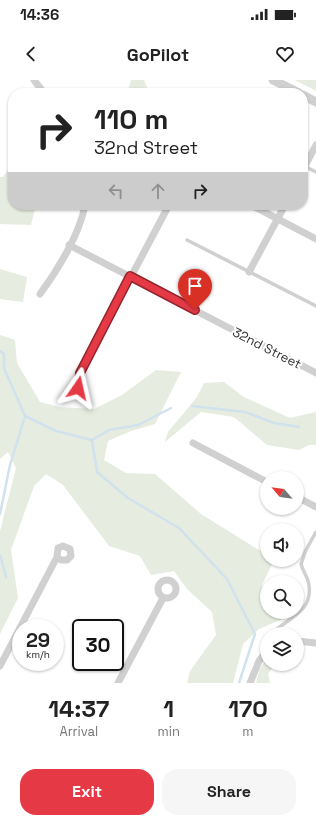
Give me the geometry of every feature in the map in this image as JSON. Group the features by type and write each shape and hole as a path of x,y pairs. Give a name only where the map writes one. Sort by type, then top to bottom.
{"street":[{"path":"34,80 40,88"},
{"path":"273,80 288,88"},
{"path":"308,160 316,145"},
{"path":"40,294 69,245 84,210"},
{"path":"78,388 80,373 166,210"},
{"path":"261,210 316,239"},
{"path":"249,272 282,210"},
{"name":"32nd Street","path":"69,245 316,373"},
{"path":"193,443 260,478"},
{"path":"304,501 316,507"},
{"path":"0,666 57,556"},
{"path":"118,683 163,598"},
{"path":"304,642 316,643"},
{"path":"250,683 260,659"}],"lane":[{"path":"187,240 316,306"},
{"path":"282,627 300,614 306,602 309,584 301,564 306,550 316,532"}],"shaded area":[{"path":"131,80 144,80 147,88 129,88"},
{"path":"295,80 316,80 316,91"},
{"path":"8,170 8,210 35,210 31,225 0,224 0,177 3,177"},
{"path":"0,269 27,277 23,302 0,299"},
{"path":"0,335 15,340 17,363 40,402 59,407 94,409 122,395 156,370 181,372 155,424 131,431 108,441 104,460 126,473 155,474 201,514 260,551 260,567 271,567 267,575 260,575 260,619 283,619 264,627 260,627 243,644 233,683 187,683 190,671 216,635 212,612 187,589 174,571 151,575 140,556 109,546 63,485 46,474 34,486 11,550 18,598 0,634 0,531 16,468 8,452 0,459"},
{"path":"224,382 244,397 290,418 316,412 316,445 309,445 299,450 267,445 234,417 201,412 165,442 168,432 197,397 204,383"},
{"path":"260,668 260,671 270,671 268,674 270,683 256,683"}],"waterway":[{"path":"0,351 4,354 4,368 25,416 56,431 92,440 97,472 128,498 179,528 227,579 255,634 239,683"},
{"path":"192,406 245,412 274,423 299,427"},
{"path":"92,440 109,430 138,425 171,408"},
{"path":"0,514 10,465 25,416"},
{"path":"0,555 6,577"}],"route":[{"path":"78,388 80,373 130,276 195,310"}]}
